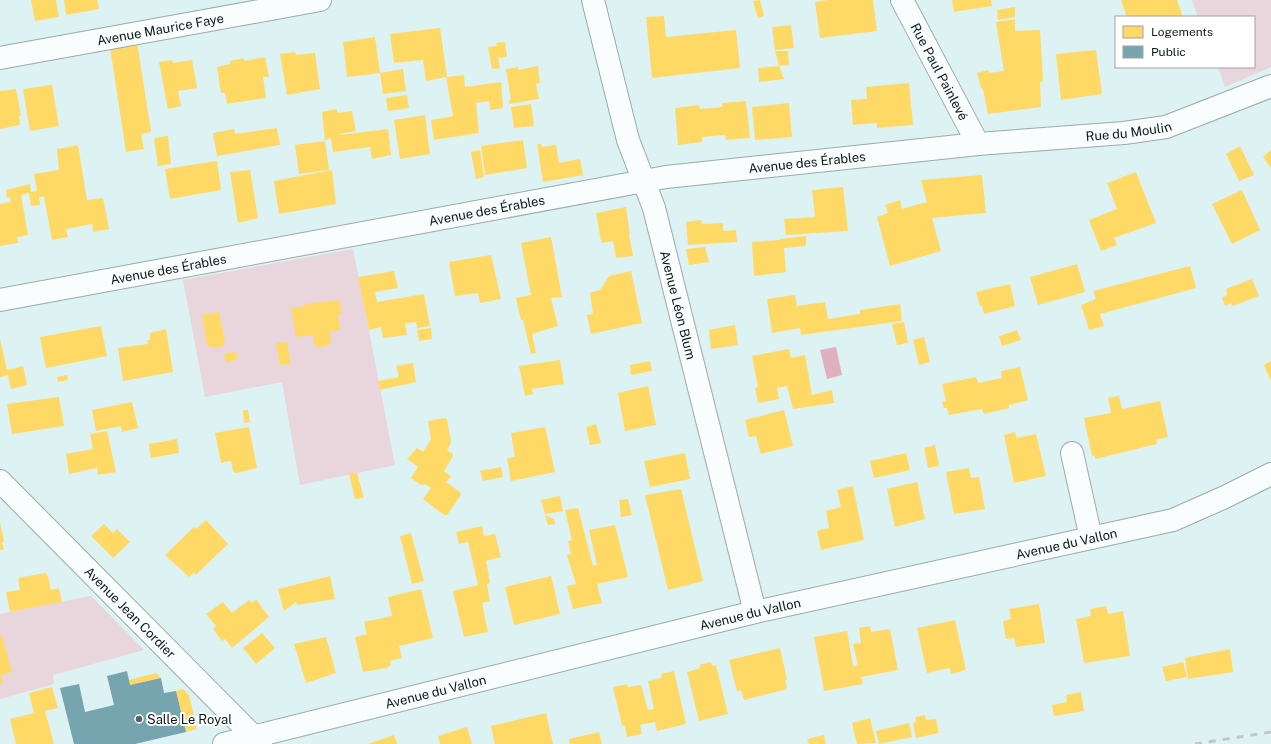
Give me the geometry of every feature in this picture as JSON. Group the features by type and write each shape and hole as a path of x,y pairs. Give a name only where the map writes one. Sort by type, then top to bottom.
{"street":[{"name":"Avenue Maurice Faye","path":"0,58 320,0"},
{"name":"Avenue Léon Blum","path":"593,0 628,140 654,208 755,612"},
{"name":"Rue Paul Painlevé","path":"902,0 978,144"},
{"name":"Rue du Moulin","path":"978,144 1124,133 1166,127 1271,86"},
{"name":"Avenue des Érables","path":"0,300 643,181 978,144"},
{"path":"1072,453 1091,538"},
{"name":"Avenue du Vallon","path":"224,744 258,741 755,612 1173,520 1225,497 1271,474"},
{"name":"Avenue Jean Cordier","path":"0,481 258,741"}],"shaded area":[{"path":"1192,0 1271,0 1271,67 1225,87 1218,68 1255,68 1255,16 1198,16"},
{"path":"353,249 395,465 300,485 282,382 205,397 183,280"},
{"path":"836,347 842,375 827,379 820,350"},
{"path":"91,596 144,650 53,675 54,684 0,699 0,614"}],"building: Logements":[{"path":"31,0 56,0 59,17 35,21"},
{"path":"64,0 97,0 99,9 66,15"},
{"path":"760,0 764,16 758,18 753,1"},
{"path":"828,0 873,0 877,31 820,38 815,2"},
{"path":"952,0 991,0 992,6 954,12"},
{"path":"1121,0 1177,0 1183,16 1127,16"},
{"path":"1015,7 1015,17 998,20 997,10"},
{"path":"664,16 666,37 736,30 740,68 652,78 646,17"},
{"path":"1015,19 1015,31 1040,30 1043,81 1040,82 1041,107 988,114 983,89 981,88 977,73 988,70 989,73 1004,71 996,22"},
{"path":"791,25 794,48 775,50 772,27"},
{"path":"440,28 447,77 464,75 465,87 501,82 503,108 490,110 489,101 476,103 479,133 434,140 431,120 453,116 446,77 426,81 423,60 394,63 390,34"},
{"path":"375,37 380,73 347,77 343,42"},
{"path":"137,42 151,132 141,134 144,149 126,152 110,47"},
{"path":"505,42 507,57 498,58 500,68 492,69 488,47 497,46 496,43"},
{"path":"1096,50 1102,94 1061,100 1056,54"},
{"path":"775,51 788,51 789,65 779,66"},
{"path":"295,52 296,55 315,53 320,89 287,95 280,54"},
{"path":"265,57 269,77 263,77 266,98 227,104 225,93 221,93 217,67 230,64 230,61 244,58 244,61"},
{"path":"172,60 173,63 192,60 197,88 178,91 181,106 168,109 159,62"},
{"path":"538,66 540,83 536,84 539,99 509,104 509,100 511,100 506,69 518,67 518,70"},
{"path":"779,66 784,79 759,82 758,68"},
{"path":"403,69 406,91 383,94 380,73"},
{"path":"909,83 913,125 877,128 877,123 853,125 851,100 867,99 866,87"},
{"path":"52,85 59,126 30,131 23,89"},
{"path":"16,89 21,115 19,116 20,125 0,129 0,91"},
{"path":"407,95 409,108 388,111 386,98"},
{"path":"746,101 750,138 726,140 725,135 702,137 702,142 678,145 675,108 699,105 700,109 722,107 722,103"},
{"path":"789,103 792,137 755,140 752,107"},
{"path":"531,104 534,126 514,128 511,107"},
{"path":"337,109 337,113 352,111 356,131 340,135 388,129 391,155 372,159 370,147 333,152 331,138 325,140 322,112"},
{"path":"425,115 430,154 400,159 394,120"},
{"path":"277,128 280,145 217,156 213,133 234,129 235,134"},
{"path":"168,136 171,164 158,166 154,138"},
{"path":"523,140 527,168 485,175 481,146"},
{"path":"325,141 329,170 299,174 295,145"},
{"path":"537,144 541,144 542,147 556,145 559,163 580,159 583,175 543,182"},
{"path":"78,145 87,200 103,198 109,229 93,232 92,224 66,229 68,237 52,240 44,197 39,197 40,205 31,206 29,193 21,195 28,235 17,237 18,243 0,246 0,204 11,202 10,197 7,198 6,190 30,184 31,192 37,191 34,174 59,170 57,149"},
{"path":"1240,146 1254,175 1239,181 1226,154"},
{"path":"480,150 484,177 476,179 471,152"},
{"path":"1271,150 1271,168 1263,157"},
{"path":"217,161 221,190 170,199 165,169"},
{"path":"250,170 258,218 238,223 230,172"},
{"path":"332,170 336,204 279,214 274,181"},
{"path":"1136,172 1156,223 1114,238 1117,245 1101,251 1089,220 1117,209 1107,183"},
{"path":"982,175 986,213 932,218 941,251 890,266 877,217 888,213 885,205 900,200 902,209 927,202 921,180"},
{"path":"843,187 848,231 786,235 784,219 815,217 812,190"},
{"path":"1242,190 1260,230 1232,244 1212,204"},
{"path":"626,207 633,256 616,258 613,241 602,243 602,240 601,241 596,213"},
{"path":"701,220 702,224 723,223 723,231 736,230 737,242 688,245 686,222"},
{"path":"806,236 806,246 784,248 786,272 754,276 752,242"},
{"path":"551,237 562,297 551,298 558,326 532,334 536,353 531,354 516,298 531,295 521,243"},
{"path":"705,247 709,262 689,265 686,249"},
{"path":"491,255 501,299 480,303 478,293 455,296 449,262"},
{"path":"1077,264 1085,292 1038,305 1030,277"},
{"path":"1190,266 1196,288 1100,314 1104,326 1089,330 1081,305 1096,299 1093,291"},
{"path":"394,271 398,288 375,292 377,302 424,294 430,326 417,328 416,322 405,324 407,335 383,338 381,327 369,330 358,277"},
{"path":"631,271 642,323 591,334 587,315 593,314 590,293 600,290 609,276"},
{"path":"1252,279 1259,296 1233,306 1231,303 1225,306 1222,298 1227,295 1226,289"},
{"path":"1010,284 1015,306 984,314 976,292"},
{"path":"795,295 797,306 825,302 828,319 860,314 860,310 900,304 902,321 801,335 800,328 772,333 767,299"},
{"path":"339,300 342,313 338,314 340,330 330,332 331,342 329,345 318,348 314,343 313,335 296,337 291,308 305,306 305,304"},
{"path":"219,312 225,341 223,346 212,348 207,345 202,315"},
{"path":"904,322 908,343 897,345 892,324"},
{"path":"735,325 738,345 711,349 709,330"},
{"path":"101,326 107,356 46,368 40,337"},
{"path":"431,328 432,339 419,341 417,330"},
{"path":"166,329 173,372 123,381 118,348 148,344 147,340 150,340 150,333"},
{"path":"1017,330 1021,340 1002,346 999,336"},
{"path":"924,337 930,362 919,365 913,340"},
{"path":"0,339 7,370 23,366 27,385 11,389 8,375 0,377"},
{"path":"287,342 291,364 280,365 276,343"},
{"path":"789,349 791,358 805,355 812,395 832,390 834,403 793,409 787,386 777,388 779,399 758,403 755,388 758,387 752,356"},
{"path":"236,352 238,359 226,363 224,354"},
{"path":"560,360 564,384 532,389 533,394 525,396 519,366"},
{"path":"650,361 652,371 631,375 630,365"},
{"path":"1271,361 1271,381 1264,365"},
{"path":"413,363 416,382 380,390 378,381 399,377 396,366"},
{"path":"1020,367 1028,400 1009,405 1009,408 984,414 982,409 949,415 947,408 944,408 942,402 946,401 942,384 976,377 978,383 1002,378 1001,371"},
{"path":"67,375 68,380 58,382 57,377"},
{"path":"648,386 656,425 625,431 618,393"},
{"path":"1119,396 1122,409 1160,401 1168,437 1156,440 1157,444 1095,459 1095,455 1092,456 1084,418 1111,413 1108,398"},
{"path":"59,397 64,426 12,434 7,404"},
{"path":"132,402 138,428 122,432 121,426 96,431 92,410"},
{"path":"243,410 248,410 250,422 244,423"},
{"path":"784,410 793,446 761,454 756,436 749,437 745,420"},
{"path":"444,418 447,419 451,443 447,450 453,454 444,471 451,476 446,482 460,492 461,495 447,515 444,515 423,499 431,488 425,484 421,485 411,478 418,467 407,459 417,448 423,452 431,439 428,421"},
{"path":"596,424 601,443 590,445 586,427"},
{"path":"249,427 257,468 236,473 233,471 231,461 221,463 215,433"},
{"path":"545,427 555,472 511,481 507,458 515,457 511,433"},
{"path":"107,431 116,472 98,475 97,468 69,474 66,454 93,449 90,434"},
{"path":"1015,432 1017,438 1036,434 1046,476 1014,483 1004,435"},
{"path":"177,439 179,453 151,458 149,444"},
{"path":"935,445 939,466 928,468 924,448"},
{"path":"685,453 690,479 650,487 644,461"},
{"path":"906,453 910,470 874,478 870,461"},
{"path":"501,467 503,477 483,481 480,471"},
{"path":"969,468 971,478 979,477 985,509 954,514 946,472"},
{"path":"357,473 364,498 355,499 349,474"},
{"path":"917,482 925,519 895,527 887,489"},
{"path":"853,486 864,540 821,550 817,531 829,528 826,511 841,507 837,490"},
{"path":"681,489 703,581 668,590 645,495"},
{"path":"560,496 563,511 545,514 541,500"},
{"path":"628,499 632,515 621,517 619,500"},
{"path":"578,508 593,566 597,565 589,530 615,525 628,577 597,584 602,603 573,609 567,586 576,584 567,555 571,554 568,541 572,540 565,510"},
{"path":"545,515 554,519 555,524 548,525"},
{"path":"206,520 228,544 196,575 194,573 189,577 165,555 194,527 196,529"},
{"path":"0,522 4,542 2,542 4,550 0,550"},
{"path":"104,524 113,533 117,529 130,542 113,558 91,536"},
{"path":"482,526 484,536 495,534 501,557 486,561 490,583 487,584 490,601 482,603 488,632 464,637 453,591 478,585 468,542 459,544 456,532"},
{"path":"411,533 424,581 412,584 400,536"},
{"path":"45,573 48,576 51,590 59,588 62,602 10,612 6,592 20,590 18,578"},
{"path":"330,576 335,599 297,605 296,602 284,611 278,589"},
{"path":"551,576 560,614 514,625 505,587"},
{"path":"421,589 433,638 399,646 402,658 390,661 391,665 387,668 363,672 355,637 367,634 364,622 392,616 388,597"},
{"path":"256,599 269,617 232,648 225,639 222,641 213,629 216,626 206,614 223,602 232,613 249,600 252,603"},
{"path":"1039,604 1045,643 1016,647 1014,638 1006,639 1003,621 1011,619 1009,609"},
{"path":"1106,606 1108,614 1123,611 1130,656 1084,663 1076,619 1091,616 1090,609"},
{"path":"955,620 966,670 951,674 950,668 927,673 917,628"},
{"path":"870,626 871,632 890,629 898,670 861,677 863,684 824,691 814,637 847,631 853,666 858,665 853,644 861,643 859,628"},
{"path":"262,633 275,648 256,664 243,648"},
{"path":"0,636 2,636 12,672 1,675 3,683 0,684"},
{"path":"326,637 336,673 306,683 294,644"},
{"path":"780,648 787,680 785,680 787,689 744,700 741,690 737,691 729,660"},
{"path":"1230,649 1233,672 1188,679 1185,658"},
{"path":"711,662 712,666 716,665 728,714 699,721 687,672 700,668 699,665"},
{"path":"1183,662 1187,677 1166,681 1162,667"},
{"path":"674,671 686,724 657,731 655,722 640,725 642,734 627,737 625,726 622,725 613,687 627,684 628,687 641,685 648,710 654,709 648,681 662,678 661,674"},
{"path":"156,673 161,678 130,685 129,680"},
{"path":"52,687 58,708 45,711 54,744 16,744 10,719 34,713 29,693"},
{"path":"183,689 189,695 197,729 186,732 176,691"},
{"path":"1081,692 1084,711 1054,716 1052,705 1067,702 1066,695"},
{"path":"546,713 553,744 495,744 491,726"},
{"path":"925,715 926,720 936,719 939,733 916,738 913,723 916,722 915,717"},
{"path":"870,718 876,743 857,744 852,723"},
{"path":"909,723 912,737 879,744 876,731"},
{"path":"467,727 472,744 440,744 438,736"},
{"path":"599,732 602,744 570,744 569,739"},
{"path":"394,735 397,744 368,744"},
{"path":"824,735 826,744 809,744 807,739"}],"building: Public":[{"path":"127,671 130,685 161,678 164,693 176,691 186,732 135,744 74,744 60,688 79,684 85,712 114,705 107,676"}],"railway":[{"path":"1195,744 1271,732"}],"place":[{"name":"Salle Le Royal","path":"139,719"}]}
